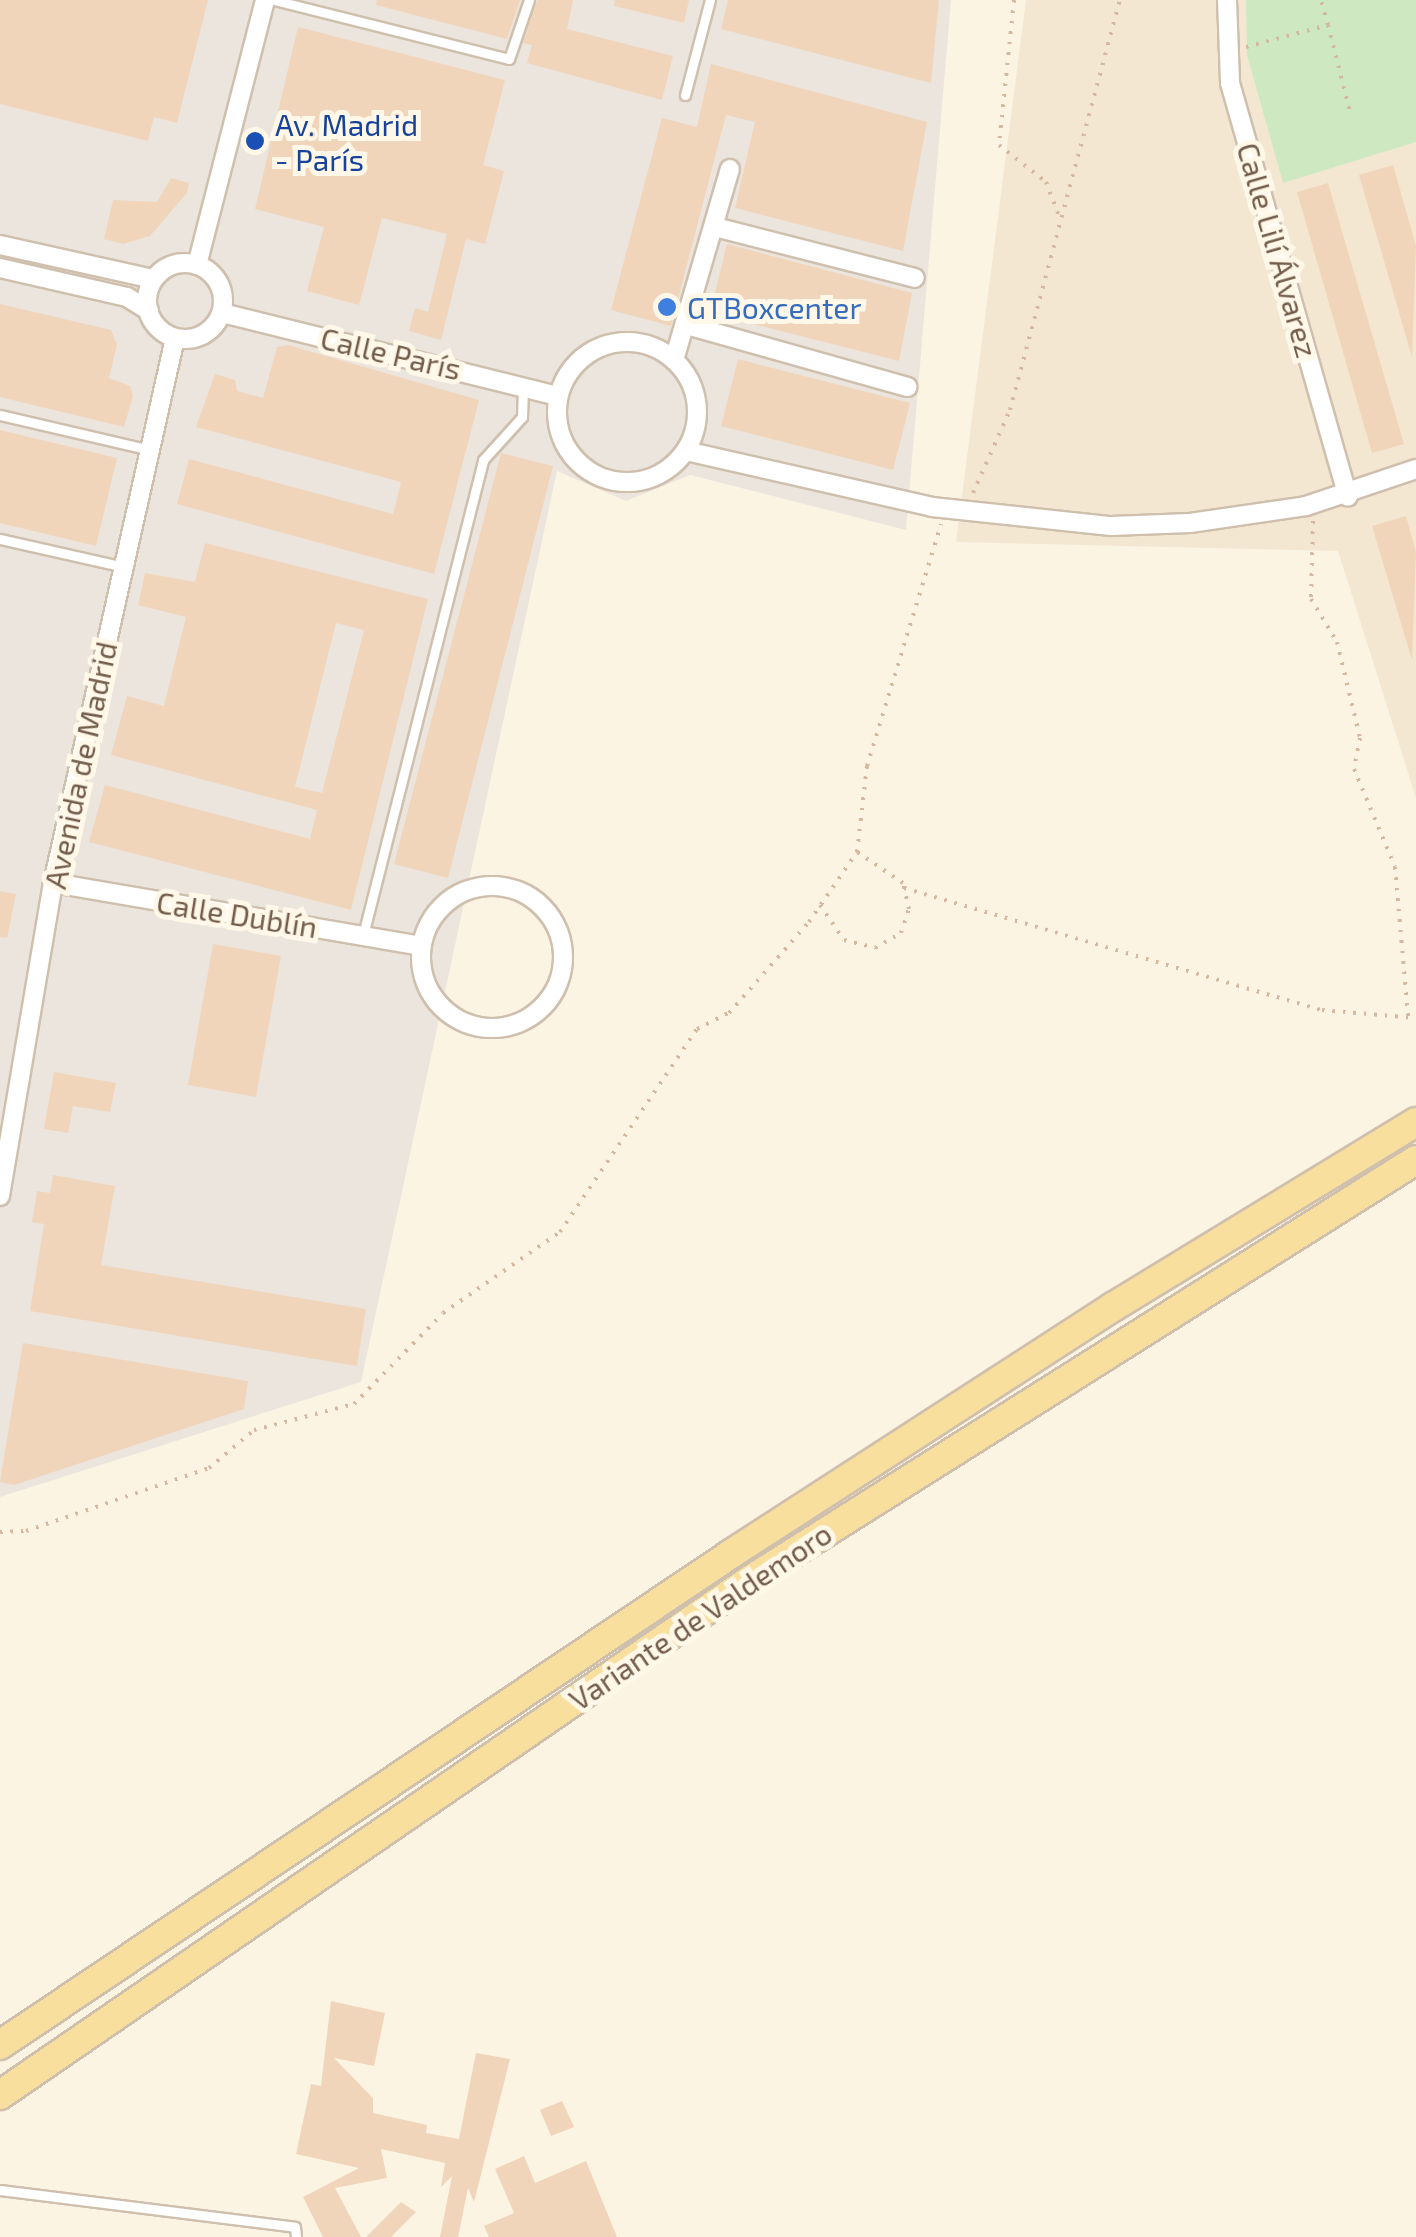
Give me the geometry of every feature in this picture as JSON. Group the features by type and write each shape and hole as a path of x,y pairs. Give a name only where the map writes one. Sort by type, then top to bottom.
{"main road":[{"name":"Variante de Valdemoro","path":"0,2045 731,1554 1113,1307 1416,1122"},
{"name":"Variante de Valdemoro","path":"0,2095 750,1580 1416,1160"}],"street":[{"path":"197,265 264,0"},
{"name":"Calle Lilí Álvarez","path":"1227,0 1227,52 1348,496"},
{"path":"674,360 688,326 730,169"},
{"path":"715,227 914,278"},
{"path":"0,245 153,279 173,265 197,265 215,277 222,313 203,335 174,338 157,328 149,311 128,297 0,268"},
{"path":"149,311 153,279"},
{"name":"Calle París","path":"222,313 523,383 558,396"},
{"path":"688,326 907,387"},
{"name":"Avenida de Madrid","path":"0,1196 53,883 174,338"},
{"path":"616,342 657,348 674,360 687,374 698,413 686,450 653,477 610,480 590,471 568,448 557,418 558,396 579,360 616,342"},
{"path":"686,450 955,511 1111,526 1190,523 1313,504 1348,496 1416,469"},
{"name":"Calle Dublín","path":"53,883 421,946"},
{"path":"487,886 519,891 545,910 561,938 563,969 551,999 527,1020 496,1029 464,1024 438,1006 422,978 421,946 444,906 487,886"}],"lane":[{"path":"274,0 509,59 528,0"},
{"path":"685,94 710,0"},
{"path":"363,934 483,460 522,417 523,383"},
{"path":"0,415 150,450"},
{"path":"0,539 124,567"},
{"path":"0,2190 296,2228 296,2237"}],"path":[{"path":"1014,0 999,145 1046,182 1058,216"},
{"path":"0,1532 26,1530 209,1468 254,1430 354,1404 443,1313 560,1232 697,1029 728,1012 820,906 857,852 867,766 955,511 1010,410 1058,216 1120,0"},
{"path":"1321,0 1350,112"},
{"path":"1227,52 1328,26"},
{"path":"1313,504 1311,599 1336,642 1360,738 1354,769 1394,867 1408,1017"},
{"path":"820,906 844,940 875,948 900,934 909,909 904,888 884,864 857,852"},
{"path":"904,888 1322,1010 1416,1018"}],"shaded area":[{"path":"0,0 951,0 906,530 690,475 626,501 557,471 361,1382 0,1497"},
{"path":"1026,0 1416,0 1416,798 1338,551 956,542"}],"green space":[{"path":"1246,0 1416,0 1416,142 1283,183 1247,55"}],"building":[{"path":"0,0 208,0 177,123 154,117 148,141 0,104"},
{"path":"377,0 520,0 507,39 376,5"},
{"path":"537,0 573,0 567,29 673,56 662,100 527,63 532,45 523,43"},
{"path":"615,0 689,0 684,23 614,6"},
{"path":"728,0 939,0 931,83 721,29"},
{"path":"298,27 505,80 483,165 504,171 485,244 466,239 441,340 409,331 415,308 428,312 447,234 382,218 359,305 307,291 324,227 255,209"},
{"path":"711,64 927,122 903,251 735,208 755,122 726,115 671,326 611,310 662,118 697,127"},
{"path":"1393,165 1416,246 1412,357 1359,175"},
{"path":"171,178 189,183 187,193 150,236 123,244 104,239 113,200 157,202"},
{"path":"1328,183 1404,444 1372,453 1297,192"},
{"path":"727,244 912,293 899,361 710,313"},
{"path":"0,304 111,330 117,345 109,378 130,386 133,396 124,427 0,397"},
{"path":"288,345 479,400 434,574 177,504 189,459 393,514 401,482 196,427 215,374 235,380 237,391 263,398 277,347"},
{"path":"738,359 910,403 893,470 721,426"},
{"path":"0,430 117,458 96,546 0,523"},
{"path":"501,453 553,466 448,878 394,864"},
{"path":"1406,516 1416,552 1412,660 1372,526"},
{"path":"205,543 428,599 351,910 89,842 105,785 310,839 317,810 111,755 127,696 164,706 186,617 138,605 145,573 195,582","holes":["336,623 364,630 322,793 295,787"]},
{"path":"0,891 16,894 7,938 0,937"},
{"path":"213,944 281,956 256,1097 188,1085"},
{"path":"54,1072 116,1083 110,1112 73,1106 68,1133 44,1129"},
{"path":"53,1175 115,1186 101,1265 366,1309 357,1366 30,1311 44,1224 32,1222 37,1191 50,1193"},
{"path":"23,1343 248,1381 244,1409 14,1485 0,1482"},
{"path":"331,2001 385,2013 374,2066 334,2058 373,2098 373,2113 427,2125 426,2133 459,2139 476,2053 510,2059 474,2202 468,2188 458,2237 440,2237 452,2176 441,2187 445,2163 381,2149 387,2178 335,2188 361,2237 323,2237 303,2197 359,2168 296,2154 311,2084 321,2086"},
{"path":"562,2101 574,2127 551,2136 540,2110"},
{"path":"524,2156 535,2183 586,2161 617,2237 489,2237 484,2226 514,2213 495,2169"},
{"path":"401,2202 416,2212 391,2237 366,2237"}],"place":[{"name":"Av. Madrid - París","path":"255,141"},
{"name":"GTBoxcenter","path":"667,307"}]}
